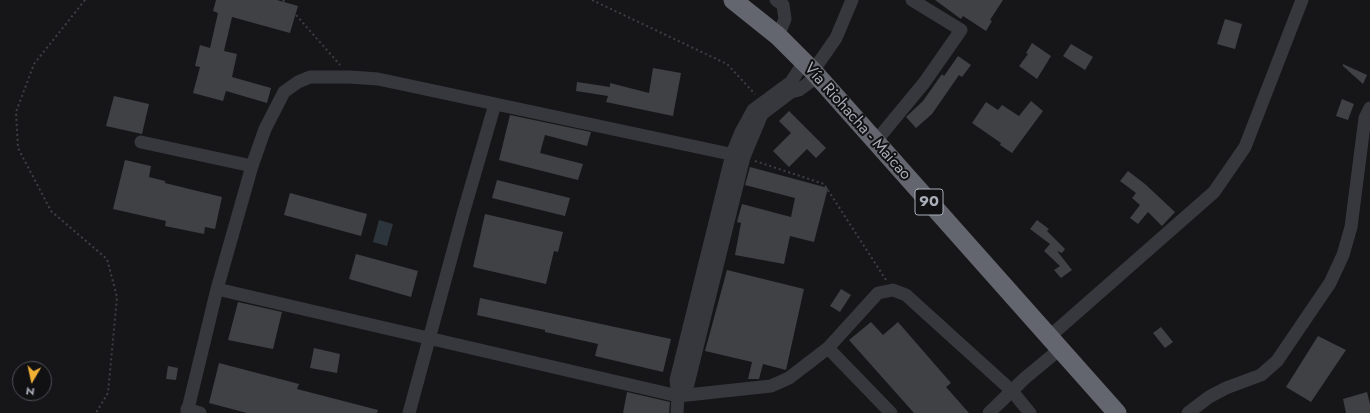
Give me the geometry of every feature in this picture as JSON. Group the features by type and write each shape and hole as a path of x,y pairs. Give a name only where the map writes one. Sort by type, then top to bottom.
{"highway":[{"name":"Vía Riohacha - Maicao","path":"733,0 778,36 812,70 876,141 892,162 1117,413"}],"street":[{"path":"738,156 762,114 791,92 795,86 812,70 836,38 852,0"},
{"path":"876,141 924,83 961,30 912,0"},
{"path":"989,413 1012,391 1054,343 1214,192 1245,147 1302,0"},
{"path":"778,36 786,19 781,2"},
{"path":"676,413 678,396 676,380 738,156 741,132 753,110 795,86 812,70"},
{"path":"200,413 187,411 217,289 252,166 265,129 284,92 298,82 310,77 378,79 738,156"},
{"path":"409,413 463,214 495,104"},
{"path":"1188,413 1208,397 1226,388 1261,375 1277,362 1330,283 1343,255 1351,227 1365,118 1370,108"},
{"path":"141,142 252,166"},
{"path":"217,289 678,396 771,386 789,378 828,348 878,293 893,290 906,295 1012,391 1030,413"},
{"path":"828,348 891,413"}],"path":[{"path":"85,0 34,64 16,112 18,148 51,211 107,259 109,266 117,297 108,393 96,413"},
{"path":"283,0 350,77"},
{"path":"592,0 727,64 763,103"},
{"path":"738,156 824,184 893,290"}],"shaded area":[{"path":"379,220 393,224 387,246 373,242"}],"building":[{"path":"216,0 277,0 298,6 290,33 232,17 224,51 237,54 232,77 271,88 267,103 226,91 223,101 193,93 200,67 195,66 200,45 210,48 218,13 213,11"},
{"path":"935,0 1003,0 990,20 992,21 986,31 963,16 961,19"},
{"path":"1225,19 1242,24 1235,49 1217,44"},
{"path":"1032,43 1051,56 1037,79 1019,66 1028,54 1026,53"},
{"path":"1071,44 1093,57 1085,70 1063,56"},
{"path":"958,56 971,65 962,77 959,75 932,114 916,128 906,117 923,101 942,74 944,76"},
{"path":"1343,64 1367,75 1363,84 1343,66"},
{"path":"653,68 681,73 673,116 606,102 608,96 576,91 577,82 610,87 610,83 649,93"},
{"path":"114,96 149,104 142,134 106,126"},
{"path":"1342,99 1354,104 1348,120 1336,116"},
{"path":"1031,101 1043,111 1012,153 1000,145 1001,143 972,123 986,102 998,110 1002,105 1019,116"},
{"path":"789,111 826,148 816,158 807,149 789,167 773,151 791,133 779,121"},
{"path":"510,115 591,132 587,146 545,135 540,153 583,164 578,180 499,160"},
{"path":"125,160 151,166 149,177 165,181 165,183 222,197 215,229 205,227 204,234 165,226 166,221 113,209"},
{"path":"750,167 828,188 814,242 790,236 784,264 735,255 741,223 737,222 742,204 791,217 795,198 745,185"},
{"path":"1128,171 1145,184 1175,212 1162,226 1148,212 1138,224 1130,218 1140,205 1132,198 1136,193 1120,181"},
{"path":"497,180 570,198 565,216 492,198"},
{"path":"290,193 367,214 361,236 284,215"},
{"path":"485,214 563,232 558,252 554,251 546,284 473,267"},
{"path":"1037,220 1049,229 1047,231 1065,249 1062,253 1057,251 1072,270 1061,278 1054,270 1060,266 1044,251 1050,244 1030,229"},
{"path":"356,254 418,271 411,297 349,279"},
{"path":"727,270 804,289 786,370 763,364 759,379 748,379 752,362 705,351"},
{"path":"841,289 851,295 840,312 830,306"},
{"path":"480,298 671,339 663,372 595,356 598,344 545,332 545,330 477,315"},
{"path":"238,302 282,312 273,349 228,340"},
{"path":"871,322 883,335 898,322 951,383 946,387 969,413 914,413 849,340"},
{"path":"1161,327 1173,342 1165,348 1153,333"},
{"path":"1318,336 1346,350 1311,402 1286,387"},
{"path":"314,348 340,354 337,373 310,368"},
{"path":"219,363 299,384 297,389 378,410 377,413 247,413 209,403"},
{"path":"168,366 178,368 176,380 166,379"},
{"path":"627,392 670,402 669,413 623,413"},
{"path":"1367,392 1370,404 1370,413 1346,413 1343,399"}]}
